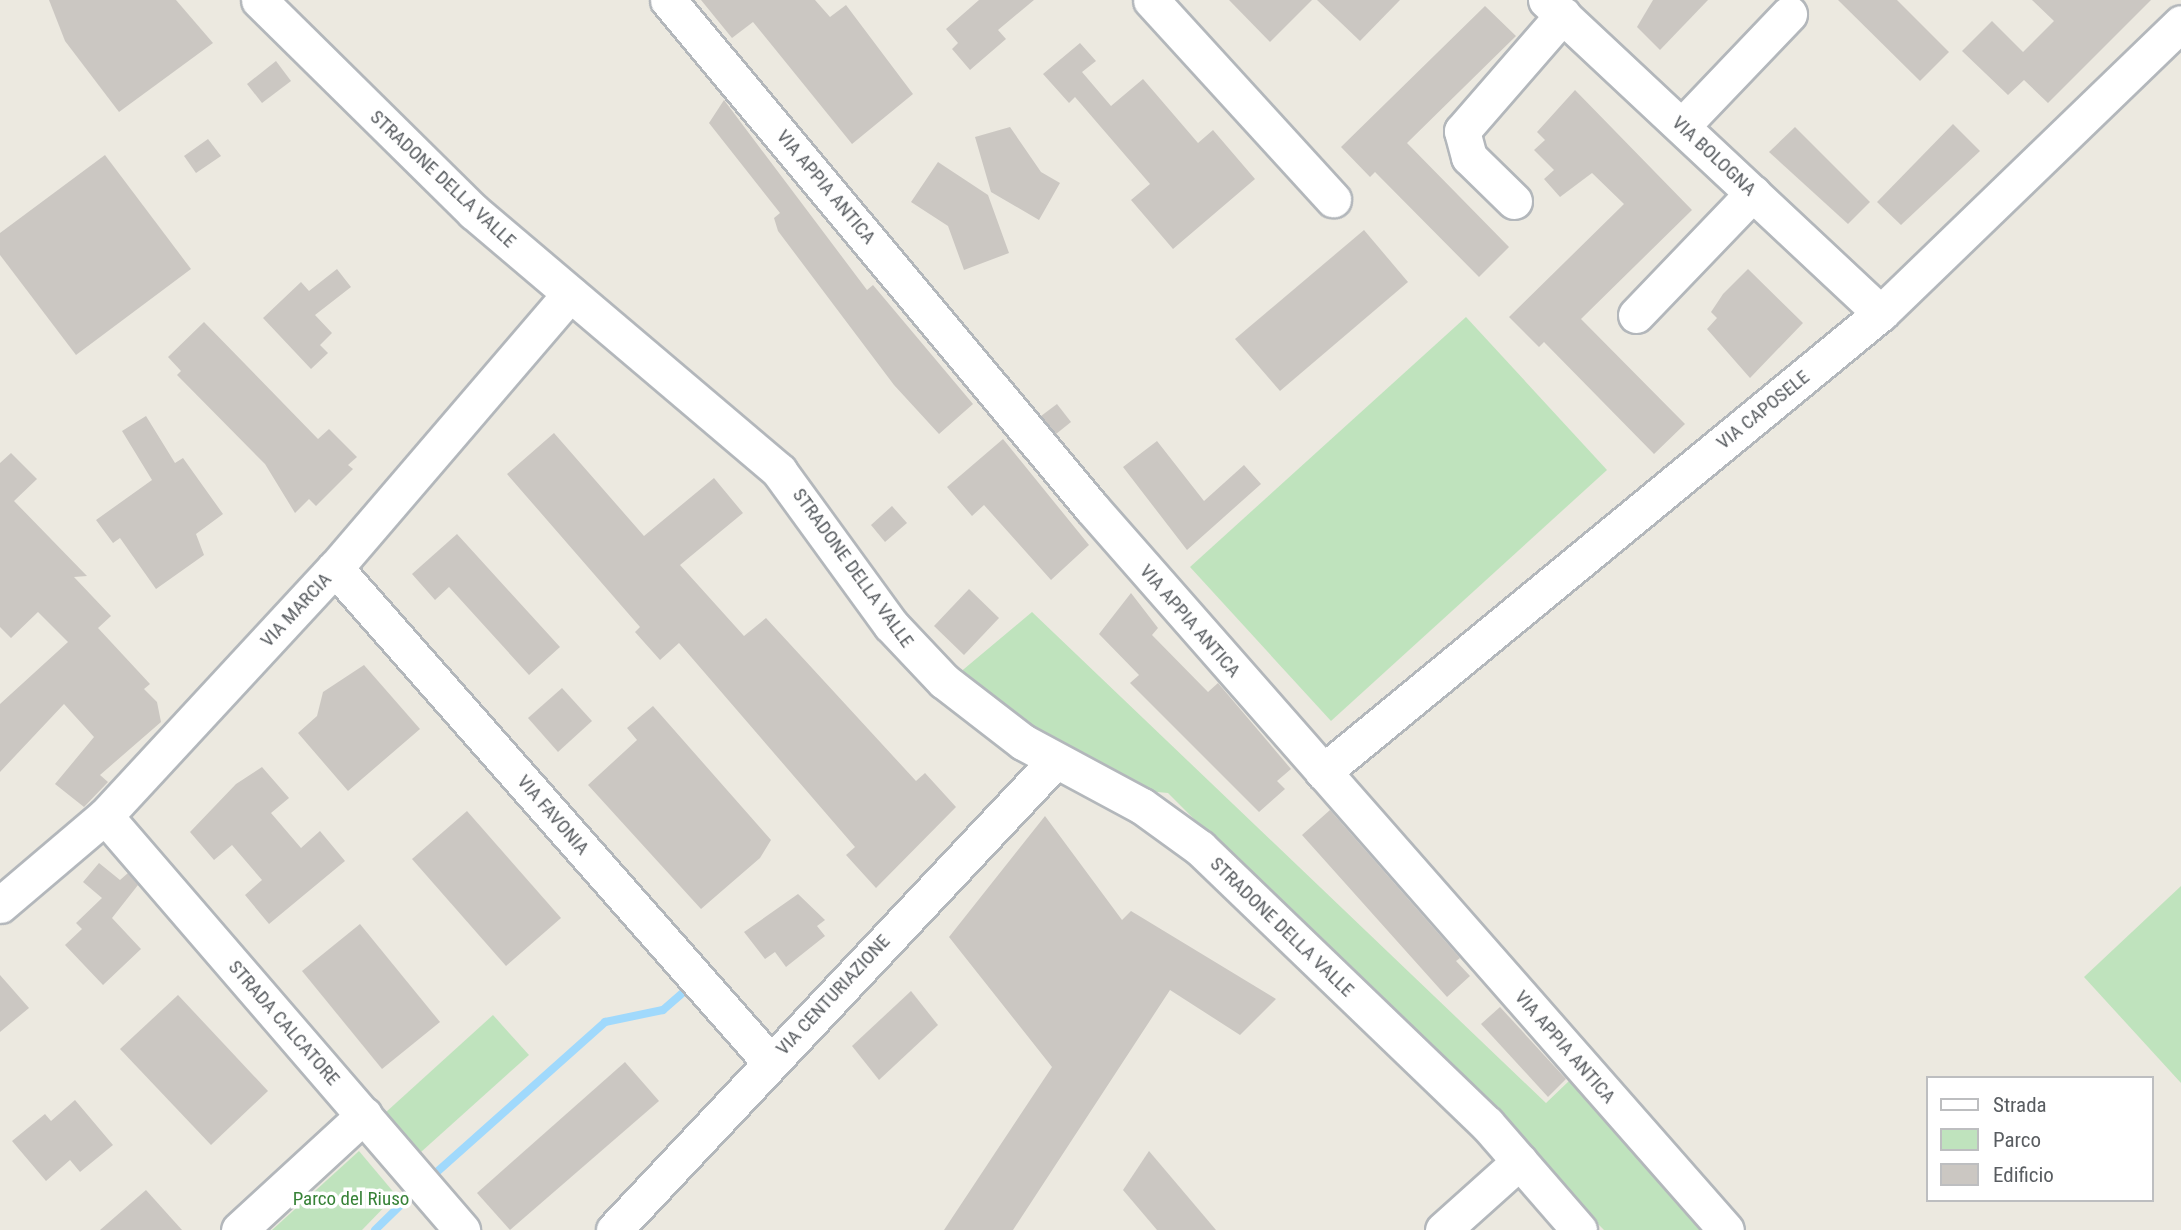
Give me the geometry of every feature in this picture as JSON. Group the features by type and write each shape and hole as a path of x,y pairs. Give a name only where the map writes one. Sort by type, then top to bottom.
{"street":[{"name":"STRADONE DELLA VALLE","path":"259,0 454,193 779,471 929,667 997,724 1055,761 1142,806 1200,848 1520,1161 1579,1230"},
{"name":"VIA APPIA ANTICA","path":"668,0 1091,507 1726,1230"},
{"path":"1151,0 1333,200"},
{"path":"1514,201 1469,157 1462,131 1555,8"},
{"name":"VIA BOLOGNA","path":"1555,8 1881,313"},
{"path":"1682,126 1789,14"},
{"name":"VIA CAPOSELE","path":"1323,772 1881,313 2181,23"},
{"path":"1636,315 1753,193"},
{"name":"VIA MARCIA","path":"0,905 105,816 335,568 570,294"},
{"name":"VIA FAVONIA","path":"335,568 770,1062"},
{"name":"VIA CENTURIAZIONE","path":"614,1230 1055,761"},
{"name":"STRADA CALCATORE","path":"105,816 462,1230"},
{"path":"239,1230 364,1115"},
{"path":"1443,1230 1520,1161"}],"green space":[{"path":"1466,317 1607,470 1331,721 1190,567"},
{"path":"1032,612 1546,1103 1569,1081 1700,1230 1604,1230 1168,793 1147,791 1060,752 958,674"},
{"path":"2181,886 2181,1083 2084,977"},
{"path":"493,1015 529,1055 421,1152 385,1113"},
{"name":"Parco del Riuso","path":"359,1151 396,1195 362,1230 272,1230"}],"building":[{"path":"49,0 176,0 213,43 119,112 65,41"},
{"path":"701,0 815,0 830,17 846,5 913,94 852,144 753,22 732,38"},
{"path":"979,0 1034,0 998,30 1006,39 970,70 952,49 958,43 946,29"},
{"path":"1229,0 1312,0 1270,42"},
{"path":"1317,0 1400,0 1360,41"},
{"path":"1653,0 1708,0 1660,50 1637,27"},
{"path":"1838,0 1897,0 1949,52 1920,81"},
{"path":"2032,0 2151,0 2048,103 2024,80 2008,95 1962,51 1992,21 2023,52 2054,21"},
{"path":"1485,6 1516,36 1407,143 1509,247 1479,277 1375,172 1370,177 1341,147"},
{"path":"1080,43 1096,61 1082,72 1111,106 1143,79 1198,143 1213,130 1255,179 1173,249 1131,200 1150,184 1075,97 1069,103 1043,74"},
{"path":"276,61 291,81 262,103 247,84"},
{"path":"1575,90 1692,210 1581,319 1685,424 1654,454 1544,342 1539,347 1509,317 1624,204 1592,173 1560,197 1544,179 1554,170 1534,150 1545,140 1537,132"},
{"path":"724,100 867,290 873,285 973,404 939,434 894,385 778,231 774,218 780,213 709,123"},
{"path":"1953,124 1980,151 1901,225 1877,202"},
{"path":"1010,127 1041,172 1060,183 1039,220 991,192 975,137"},
{"path":"1795,127 1870,202 1848,224 1769,152"},
{"path":"208,139 221,156 196,173 184,156"},
{"path":"105,155 191,269 76,355 0,255 0,233"},
{"path":"938,162 988,195 1009,253 964,270 948,226 911,202"},
{"path":"1364,230 1408,282 1280,391 1235,339"},
{"path":"337,269 351,287 315,315 332,333 320,345 328,353 311,369 263,318 301,282 309,291"},
{"path":"1748,269 1803,323 1750,378 1707,329 1717,318 1711,312 1723,294"},
{"path":"204,322 318,439 329,429 357,457 348,465 353,469 316,506 309,499 295,513 265,464 177,375 181,371 168,357"},
{"path":"1057,404 1071,422 1056,434 1041,416"},
{"path":"146,416 175,463 183,458 223,514 196,534 204,555 156,589 120,538 113,543 96,520 152,480 122,431"},
{"path":"554,433 644,536 714,478 743,513 680,565 744,636 766,618 916,781 925,773 956,807 876,888 846,855 855,847 679,643 660,660 635,632 640,627 507,474"},
{"path":"1003,439 1089,545 1051,580 984,505 972,516 947,487"},
{"path":"1157,441 1204,501 1244,465 1261,484 1187,550 1123,467"},
{"path":"11,453 37,479 14,501 87,576 74,577 111,616 98,628 150,684 144,689 157,702 161,722 100,775 108,782 84,807 55,784 94,737 64,704 0,772 0,704 68,642 38,612 11,638 0,627 0,463"},
{"path":"892,506 907,523 885,542 871,525"},
{"path":"457,534 560,647 529,675 449,587 435,600 412,574"},
{"path":"969,589 999,618 964,655 934,626"},
{"path":"1131,593 1158,628 1152,635 1208,692 1218,683 1291,769 1277,781 1285,789 1259,812 1130,683 1139,675 1099,634"},
{"path":"364,665 420,729 348,791 298,733 317,716 323,692"},
{"path":"562,688 592,721 558,752 528,718"},
{"path":"653,706 771,840 760,858 701,909 588,785 637,740 627,728"},
{"path":"262,767 289,798 271,813 301,848 320,831 345,861 269,924 245,895 262,880 232,845 214,860 190,832 236,784"},
{"path":"1330,810 1460,958 1456,961 1470,976 1447,997 1302,835"},
{"path":"467,811 561,918 506,966 412,859"},
{"path":"1045,816 1122,920 1131,911 1276,999 1240,1035 1170,990 1013,1230 944,1230 1052,1067 949,937"},
{"path":"99,863 120,880 128,873 138,885 112,918 141,949 103,985 65,945 82,929 76,923 102,898 83,882"},
{"path":"798,894 825,920 817,926 825,936 786,967 775,952 765,959 744,932"},
{"path":"360,924 440,1022 382,1069 302,971"},
{"path":"0,975 29,1008 0,1032"},
{"path":"911,991 938,1025 879,1080 852,1046"},
{"path":"178,995 268,1091 211,1145 120,1049"},
{"path":"1500,1007 1566,1079 1548,1097 1481,1024"},
{"path":"625,1062 659,1101 510,1230 477,1193"},
{"path":"75,1100 113,1145 80,1172 70,1160 46,1181 12,1141 45,1114 51,1121"},
{"path":"1149,1151 1216,1230 1157,1230 1123,1190"},
{"path":"146,1190 182,1230 100,1230"}],"waterway":[{"path":"429,1179 605,1022 663,1010 686,990"},
{"path":"375,1230 416,1190"}]}
